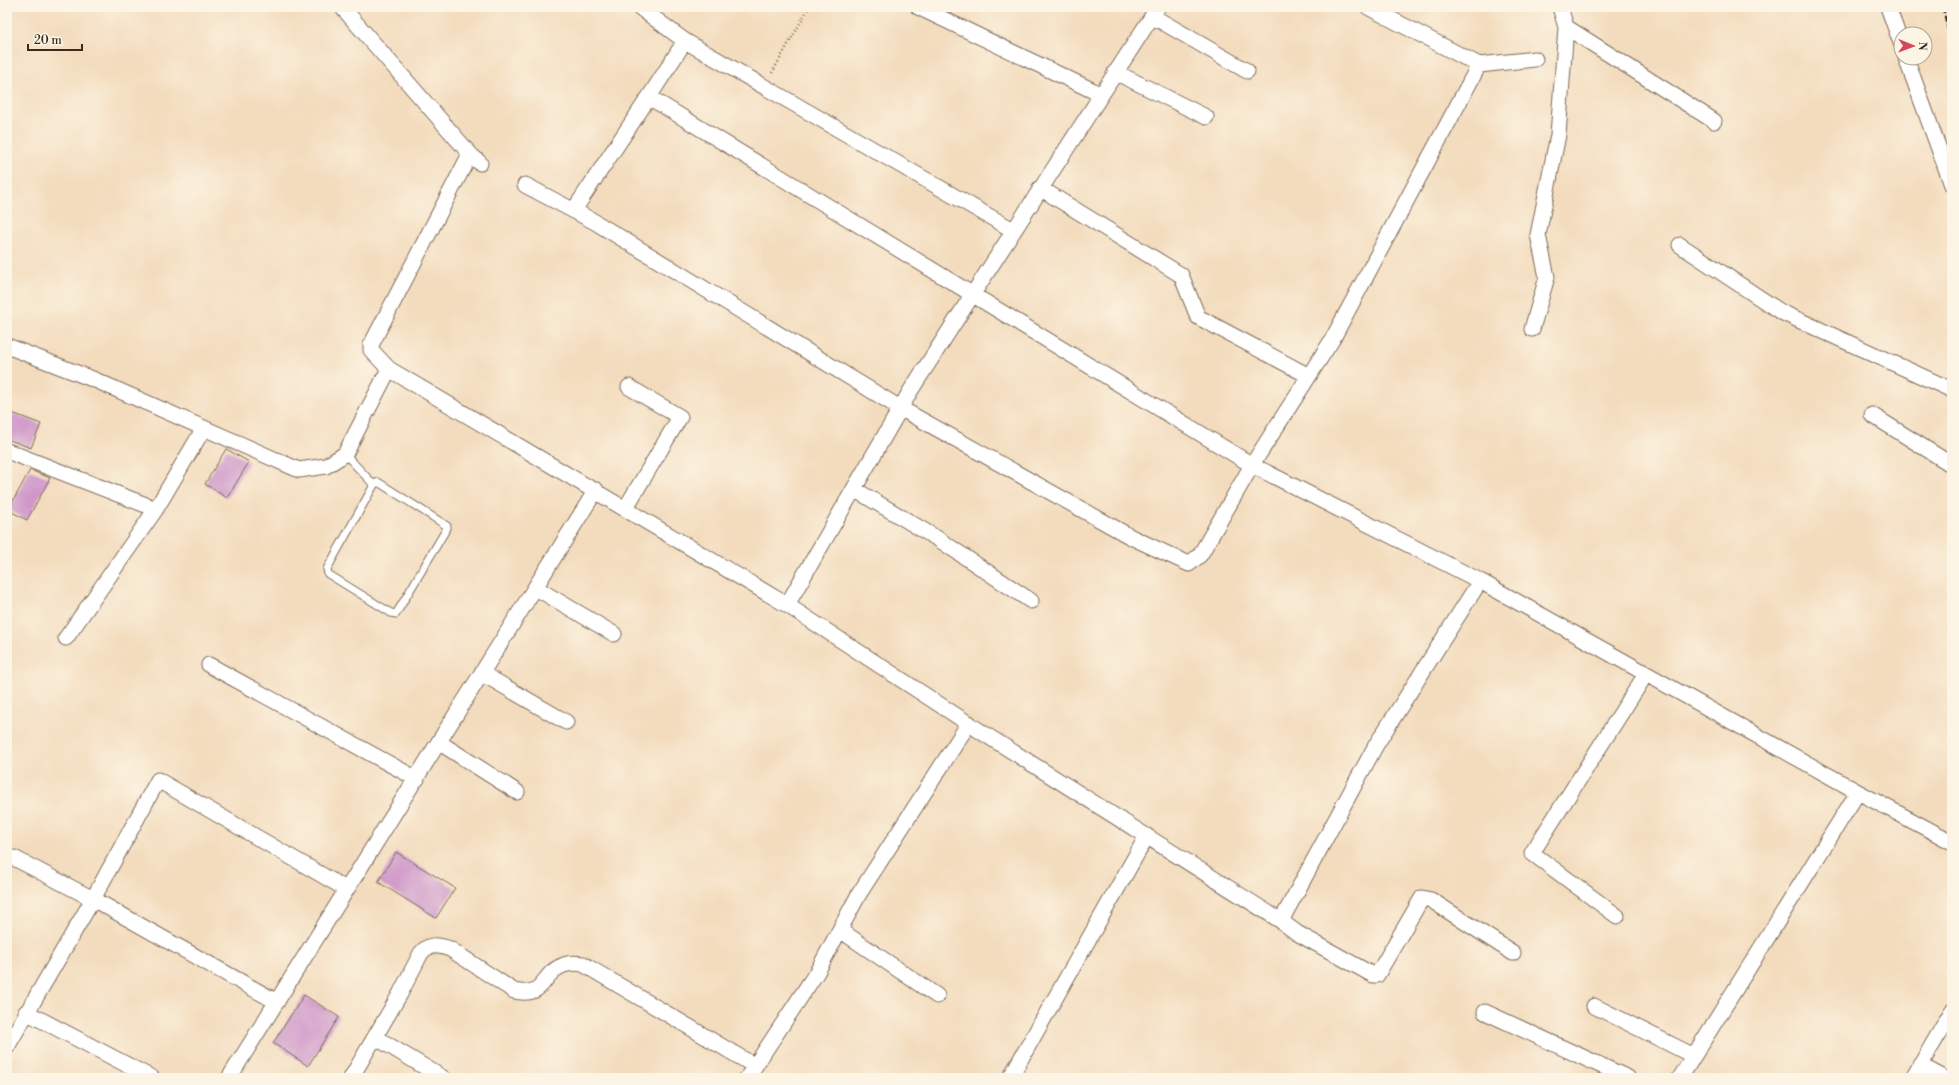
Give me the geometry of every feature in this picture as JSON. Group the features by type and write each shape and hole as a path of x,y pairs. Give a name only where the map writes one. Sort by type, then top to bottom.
{"street":[{"path":"342,7 475,158 371,345 371,350 389,369 596,490 787,605 968,724 1281,921 1297,933 1373,975 1377,975 1422,898 1431,900 1513,953"},
{"path":"638,7 685,41 1013,230"},
{"path":"918,7 1100,94"},
{"path":"1368,7 1479,65 1535,59"},
{"path":"1532,329 1547,277 1538,235 1558,135 1566,27 1560,7"},
{"path":"1888,7 1895,26"},
{"path":"787,605 900,408 1100,94 1155,11 1247,71"},
{"path":"1566,27 1714,121"},
{"path":"574,210 685,41"},
{"path":"525,185 574,210 900,408 1131,537 1189,564 1200,555 1252,465 1332,340 1479,65"},
{"path":"1909,66 1952,185"},
{"path":"1115,72 1206,117"},
{"path":"649,97 973,293 1252,465 1480,581 1858,792 1952,842"},
{"path":"1040,188 1181,275 1198,317 1309,376"},
{"path":"1680,245 1781,312 1952,390"},
{"path":"7,346 95,380 299,470 326,466 345,454 389,369"},
{"path":"625,508 680,416 629,387"},
{"path":"1872,415 1952,465"},
{"path":"66,638 156,509 204,428"},
{"path":"7,451 156,509"},
{"path":"854,489 938,539 1031,601"},
{"path":"229,1078 346,889 440,743 596,490"},
{"path":"1281,921 1376,745 1480,581"},
{"path":"536,588 614,634"},
{"path":"209,665 417,779"},
{"path":"483,674 566,722"},
{"path":"1617,916 1532,853 1646,674"},
{"path":"351,1078 375,1038 421,953 424,949 431,946 440,946 450,949 514,991 522,993 530,993 536,990 550,974 564,964 583,964 751,1072 817,972 867,880 968,724"},
{"path":"440,743 517,792"},
{"path":"7,1047 93,899 158,780 346,889"},
{"path":"1680,1078 1858,792"},
{"path":"1010,1078 1147,836"},
{"path":"14,858 93,899 277,1002"},
{"path":"840,930 937,996"},
{"path":"1594,1006 1694,1056"},
{"path":"1944,1078 1916,1071 1952,1011"},
{"path":"26,1012 152,1078"},
{"path":"1485,1012 1628,1078"},
{"path":"375,1038 443,1078"}],"lane":[{"path":"345,454 374,485"},
{"path":"378,482 447,528 396,614 391,614 328,574 327,569 374,485 378,482"}],"path":[{"path":"764,87 809,7"}],"building":[{"path":"7,411 41,424 31,448 7,439"},
{"path":"226,449 249,462 227,498 205,484"},
{"path":"30,470 50,478 27,520 8,510"},
{"path":"396,852 455,888 436,918 378,882"},
{"path":"304,995 339,1017 308,1066 273,1043"}],"railway":[{"path":"1943,7 1952,45"}]}
